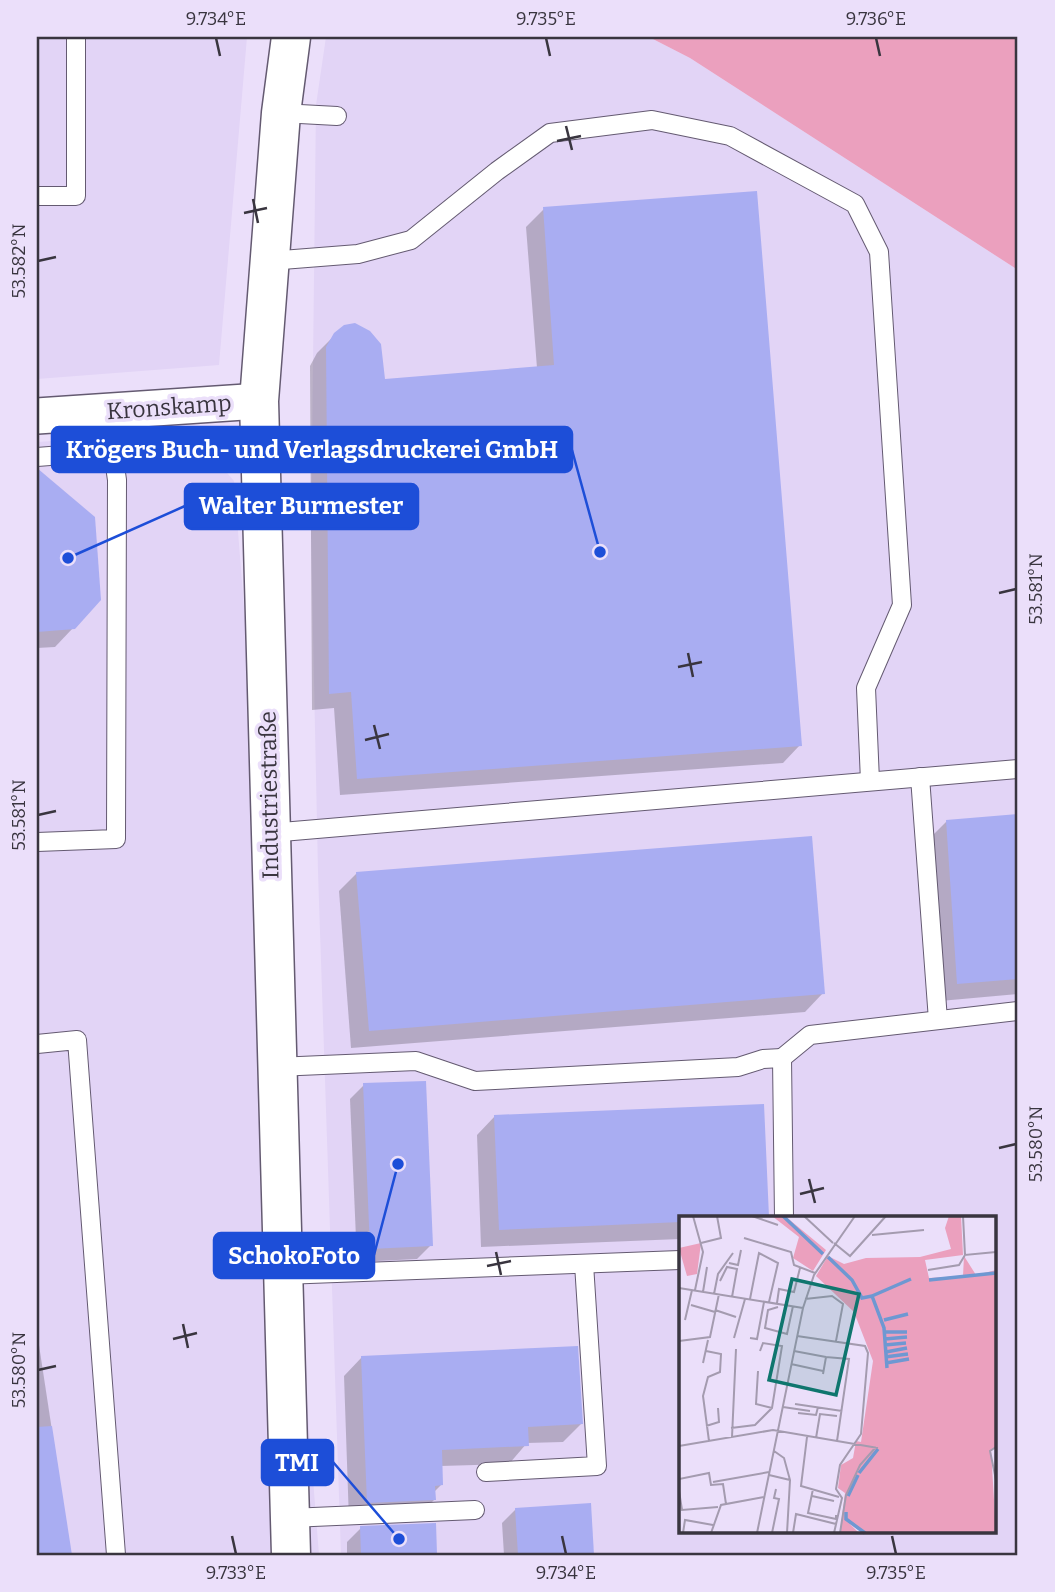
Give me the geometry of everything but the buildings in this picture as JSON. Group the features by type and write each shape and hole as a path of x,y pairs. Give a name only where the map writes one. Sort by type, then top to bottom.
{"street":[{"name":"Industriestraße","path":"290,37 281,113 259,401 291,1555"},
{"name":"Kronskamp","path":"37,416 259,401"}],"lane":[{"path":"37,196 76,196 76,37"},
{"path":"281,113 337,116"},
{"path":"270,261 358,254 411,240 497,171 550,133 652,120 730,136 855,204 879,252 902,605 866,688 870,781"},
{"path":"37,842 116,839 117,480 107,411"},
{"path":"37,457 113,451"},
{"path":"270,833 1018,769"},
{"path":"920,777 938,1020"},
{"path":"276,1067 416,1061 475,1081 738,1067 763,1059 782,1058 810,1035 1018,1011"},
{"path":"37,1044 77,1040 116,1555"},
{"path":"782,1058 784,1216"},
{"path":"283,1275 679,1260"},
{"path":"486,1472 597,1466 584,1264"},
{"path":"290,1518 475,1510"}],"shaded area":[{"path":"37,37 247,37 219,365 37,379"},
{"path":"326,37 649,37 690,58 1018,270 1018,1555 341,1555 318,872 311,537 316,105"},
{"path":"649,37 1018,37 1018,270 690,58"},
{"path":"192,432 234,481 319,1555 37,1555 37,442"}],"place":[{"name":"Krögers Buch- und Verlagsdruckerei GmbH","path":"600,552"},
{"name":"Walter Burmester","path":"68,558"},
{"name":"SchokoFoto","path":"398,1164"},
{"name":"TMI","path":"399,1539"}]}
